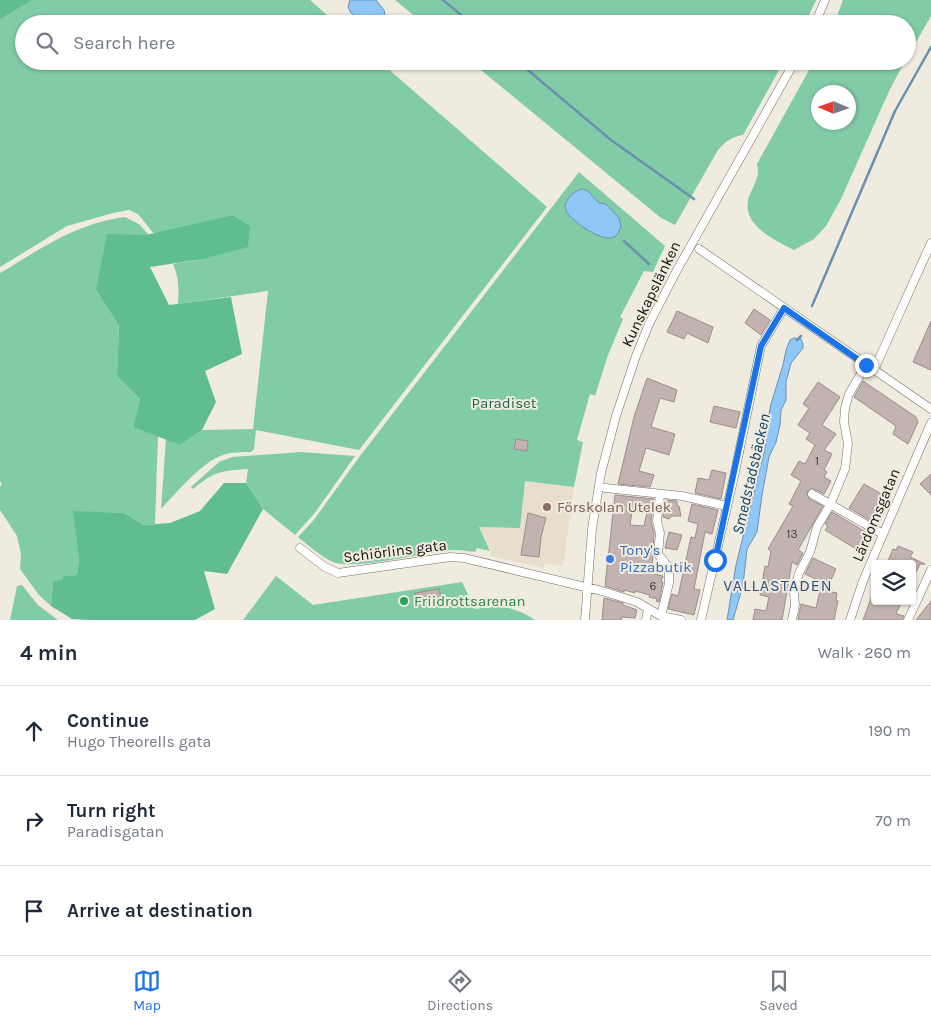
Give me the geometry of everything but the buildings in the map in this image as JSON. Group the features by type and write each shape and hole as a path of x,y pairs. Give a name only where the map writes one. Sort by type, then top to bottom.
{"street":[{"path":"819,15 825,0"},
{"name":"Kunskapslänken","path":"585,620 593,522 601,473 616,416 636,356 649,324 677,270 790,70"},
{"path":"874,370 931,243"},
{"path":"699,249 931,409"},
{"path":"701,620 761,346 784,308"},
{"path":"792,620 795,605 794,593 799,573 810,552 817,527 830,505 845,469 848,444 844,422 845,408 849,394 866,365"},
{"name":"Lärdomsgatan","path":"850,620 863,581 931,423"},
{"path":"605,488 682,496 727,506"},
{"path":"660,494 658,554 669,568 670,583 661,616"},
{"path":"812,494 883,534"},
{"name":"Schiörlins gata","path":"300,548 325,567 338,572 357,571 450,556 464,558 588,587 637,602 661,616 681,620"},
{"path":"908,620 931,570"},
{"path":"646,620 648,609"}],"shaded area":[{"name":"Förskolan Utelek","path":"525,481 574,487 563,566 545,563 544,568 491,556 491,551 479,527 520,528"}],"green space":[{"path":"0,0 310,0 327,15 15,15 15,70 389,70 547,207 359,450 256,430 254,449 251,452 230,453 215,458 190,478 161,509 166,439 180,445 202,430 253,429 268,291 178,304 178,284 173,264 203,259 232,215 154,234 138,214 129,210 113,213 67,226 0,267"},
{"path":"0,0 32,0 0,19"},
{"path":"395,0 816,0 809,15 413,15"},
{"path":"843,0 931,0 931,16 916,42 916,15 837,15"},
{"path":"481,70 779,70 743,135 729,140 718,150 675,225 661,218"},
{"path":"809,70 900,70 841,199 826,226 814,239 794,250 768,235 753,222 749,214 748,205 757,176 757,164"},
{"name":"Paradiset","path":"579,172 665,246 653,272 644,271 620,317 623,319 608,355 595,396 590,394 577,440 583,442 574,487 525,481 520,528 479,527 490,551 477,548 475,552 446,550 355,564 333,562 319,554 298,537 313,521 360,456"},
{"path":"232,215 250,226 248,247 203,259 150,267 169,305 231,297 242,354 205,371 216,402 202,430 180,445 133,427 140,399 117,376 119,326 96,290 107,234 146,235"},
{"path":"125,217 139,224 149,235 146,235 96,290 119,326 117,376 140,399 133,427 158,436 155,524 144,525 124,513 74,512 79,560 77,575 64,576 63,579 53,581 51,606 39,595 20,569 21,554 17,536 0,510 0,486 2,485 0,481 0,273 74,231 107,220"},
{"path":"301,452 355,456 314,514 295,535 263,509 246,483 248,469 218,473 193,489 191,487 219,462 232,457"},
{"path":"224,483 246,483 263,509 227,574 204,571 215,609 195,620 89,620 72,619 51,606 53,581 63,579 63,576 77,575 79,560 73,511 124,513 144,525 170,523 200,511"},
{"name":"Friidrottsarenan","path":"276,576 313,605 462,582 475,609 499,607 513,609 535,620 243,620"},
{"path":"22,585 38,605 58,620 10,620 17,586"}],"water":[{"path":"350,0 376,0 384,10 385,15 353,15 348,7"},
{"path":"583,189 588,191 599,203 606,204 619,218 621,227 614,237 609,238 595,234 580,225 566,211 566,203 570,197 576,191"},
{"path":"794,338 801,339 803,348 791,363 786,382 786,400 781,410 776,442 769,457 757,532 747,549 743,585 733,620 727,620 736,565 765,449 766,429 771,404 786,350 790,340"}],"waterway":[{"path":"443,0 461,15"},
{"path":"812,306 895,111 931,47"},
{"path":"528,70 611,140 694,199"},
{"path":"624,241 649,264"},
{"name":"Smedstadsbäcken","path":"797,340 801,336"}],"place":[{"name":"Förskolan Utelek","path":"547,507"},
{"name":"Tony's Pizzabutik","path":"610,559"},
{"name":"Friidrottsarenan","path":"404,601"}],"district":[{"name":"VALLASTADEN","path":"778,585"}],"route":[{"path":"715,560 761,346 784,308 866,365"}]}
